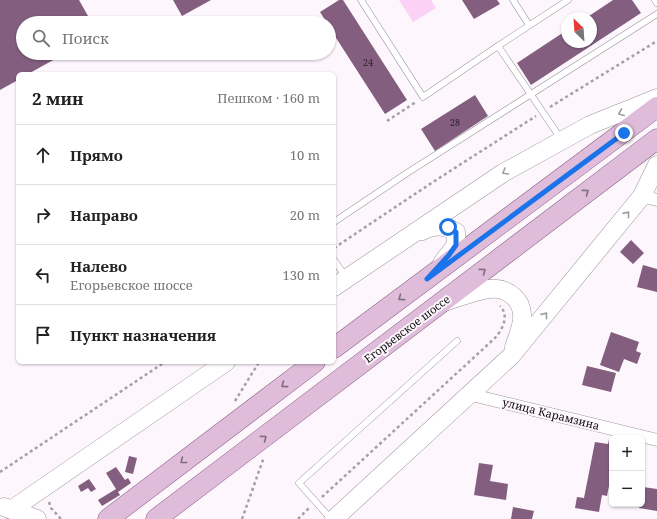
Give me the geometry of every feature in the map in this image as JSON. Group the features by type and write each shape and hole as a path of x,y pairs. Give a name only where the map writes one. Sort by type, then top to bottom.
{"main road":[{"path":"336,347 657,107"},
{"name":"Егорьевское шоссе","path":"156,519 657,139"},
{"path":"108,519 214,437 312,364"}],"street":[{"path":"341,283 503,173 590,125 657,98"},
{"path":"333,519 511,356 650,198 657,165"},
{"path":"403,240 435,225 448,227 456,232 456,245 427,279"},
{"path":"441,303 488,289 500,289 513,295 521,305 522,320 511,356"},
{"path":"6,508 223,364"},
{"name":"улица Карамзина","path":"468,394 657,440"},
{"path":"6,508 37,519"}],"lane":[{"path":"361,0 423,97 568,0"},
{"path":"513,0 529,26"},
{"path":"336,221 657,14"},
{"path":"498,46 562,140"},
{"path":"650,198 657,186"},
{"path":"336,267 341,283"},
{"path":"333,519 299,483 457,341"}],"path":[{"path":"336,247 433,182 657,41"},
{"path":"388,121 423,97"},
{"path":"298,519 495,338 503,329 504,318 502,308 497,304"},
{"path":"0,472 162,364"},
{"path":"233,405 258,364"},
{"path":"242,519 265,456"}],"shaded area":[{"path":"399,0 431,0 436,8 413,22"}],"building":[{"path":"0,0 79,0 88,16 16,16 16,60 53,60 32,72 16,72 16,81 0,90"},
{"path":"173,0 211,0 182,16"},
{"path":"339,0 343,0 407,100 385,114 336,38 336,16 323,16 320,12"},
{"path":"462,0 497,0 500,4 474,19"},
{"path":"613,0 632,0 641,13 597,42 597,12 595,12"},
{"path":"561,34 561,48 588,48 531,85 517,63"},
{"path":"475,95 488,116 435,151 421,129"},
{"path":"631,240 644,253 633,264 620,252"},
{"path":"643,265 657,269 657,292 637,287"},
{"path":"611,332 639,342 636,351 641,353 637,364 624,359 619,372 600,365"},
{"path":"587,366 616,373 611,392 582,385"},
{"path":"609,440 609,486 607,496 602,495 599,512 575,508 577,497 584,498 595,442 608,444"},
{"path":"129,456 137,458 133,474 125,472"},
{"path":"479,463 493,465 490,481 508,484 506,500 474,495"},
{"path":"116,467 125,480 128,478 131,483 118,492 120,495 102,506 98,500 116,489 106,473"},
{"path":"89,479 96,489 91,492 88,488 81,492 78,486"},
{"path":"645,487 657,489 657,511 639,508 645,507"},
{"path":"513,507 534,511 532,519 511,519"}],"route":[{"path":"448,227 456,232 456,245 427,279 624,133"}]}
